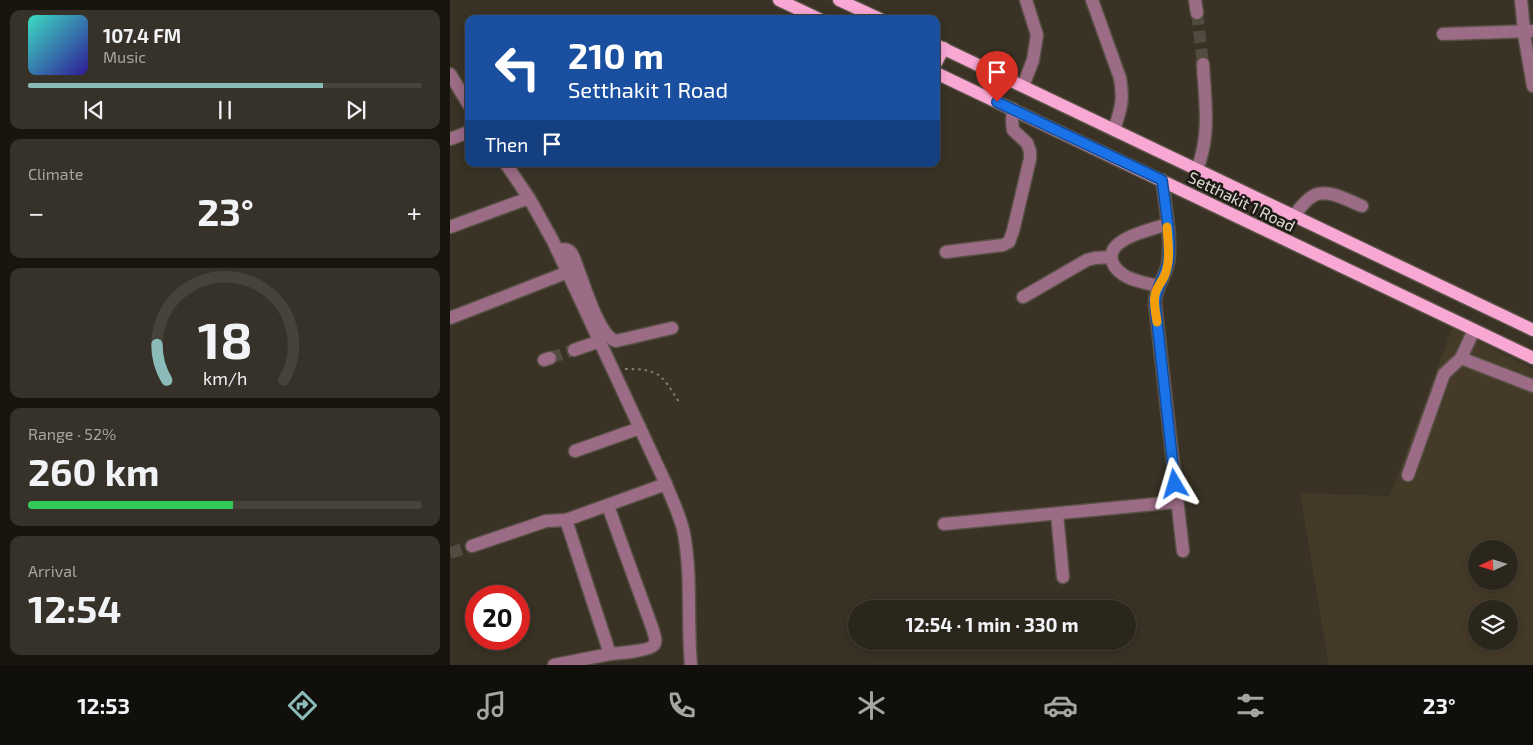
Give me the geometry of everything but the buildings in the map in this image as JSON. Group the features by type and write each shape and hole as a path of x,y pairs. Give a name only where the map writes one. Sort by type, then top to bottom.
{"main road":[{"path":"778,0 810,15"},
{"path":"839,0 871,15"},
{"name":"Setthakit 1 Road","path":"940,46 1533,330"},
{"name":"Setthakit 1 Road","path":"940,75 1533,358"}],"street":[{"path":"1023,86 1033,60 1037,35 1026,0"},
{"path":"1092,0 1120,78 1123,92 1122,103 1114,130"},
{"path":"1195,0 1197,13"},
{"path":"1521,0 1529,31 1533,86"},
{"path":"1443,34 1529,31"},
{"path":"1197,170 1205,144 1207,126 1203,64"},
{"path":"450,74 465,98"},
{"path":"946,252 1003,245 1009,242 1030,159 1027,143 1013,130 1013,109"},
{"path":"450,139 465,133"},
{"path":"508,167 529,198 568,272 666,484 684,532 687,551 691,665"},
{"path":"1162,180 1169,251 1168,263 1164,277 1155,295 1155,303 1183,551"},
{"path":"1294,216 1310,198 1320,193 1331,194 1362,206"},
{"path":"450,227 529,198"},
{"path":"1158,286 1133,280 1120,272 1114,267 1112,257 1114,248 1121,242 1167,224"},
{"path":"557,250 569,250 572,254 595,313 611,340 616,341 672,328"},
{"path":"1023,297 1082,263 1095,258 1112,257"},
{"path":"450,318 568,272"},
{"path":"1408,475 1444,374 1461,358 1474,330"},
{"path":"574,350 600,341"},
{"path":"1461,358 1533,386"},
{"path":"575,451 640,428"},
{"path":"472,546 546,521 566,520 666,484"},
{"path":"944,524 1177,502"},
{"path":"554,665 646,649 653,647 655,643 653,630 608,506"},
{"path":"1057,514 1063,577"},
{"path":"566,520 610,654"}],"path":[{"path":"613,369 642,369 657,373 666,381 679,402"}],"shaded area":[{"path":"1452,328 1533,369 1533,665 1329,665 1300,493 1390,496"}],"tunnel":[{"path":"1197,13 1203,64"},
{"path":"550,358 574,350"},
{"path":"450,553 472,546"}],"slow traffic":[{"path":"1157,322 1155,295 1164,277 1168,263 1167,227"}],"route":[{"path":"997,102 1162,180 1169,251 1168,263 1164,277 1155,295 1155,303 1175,484"}]}
